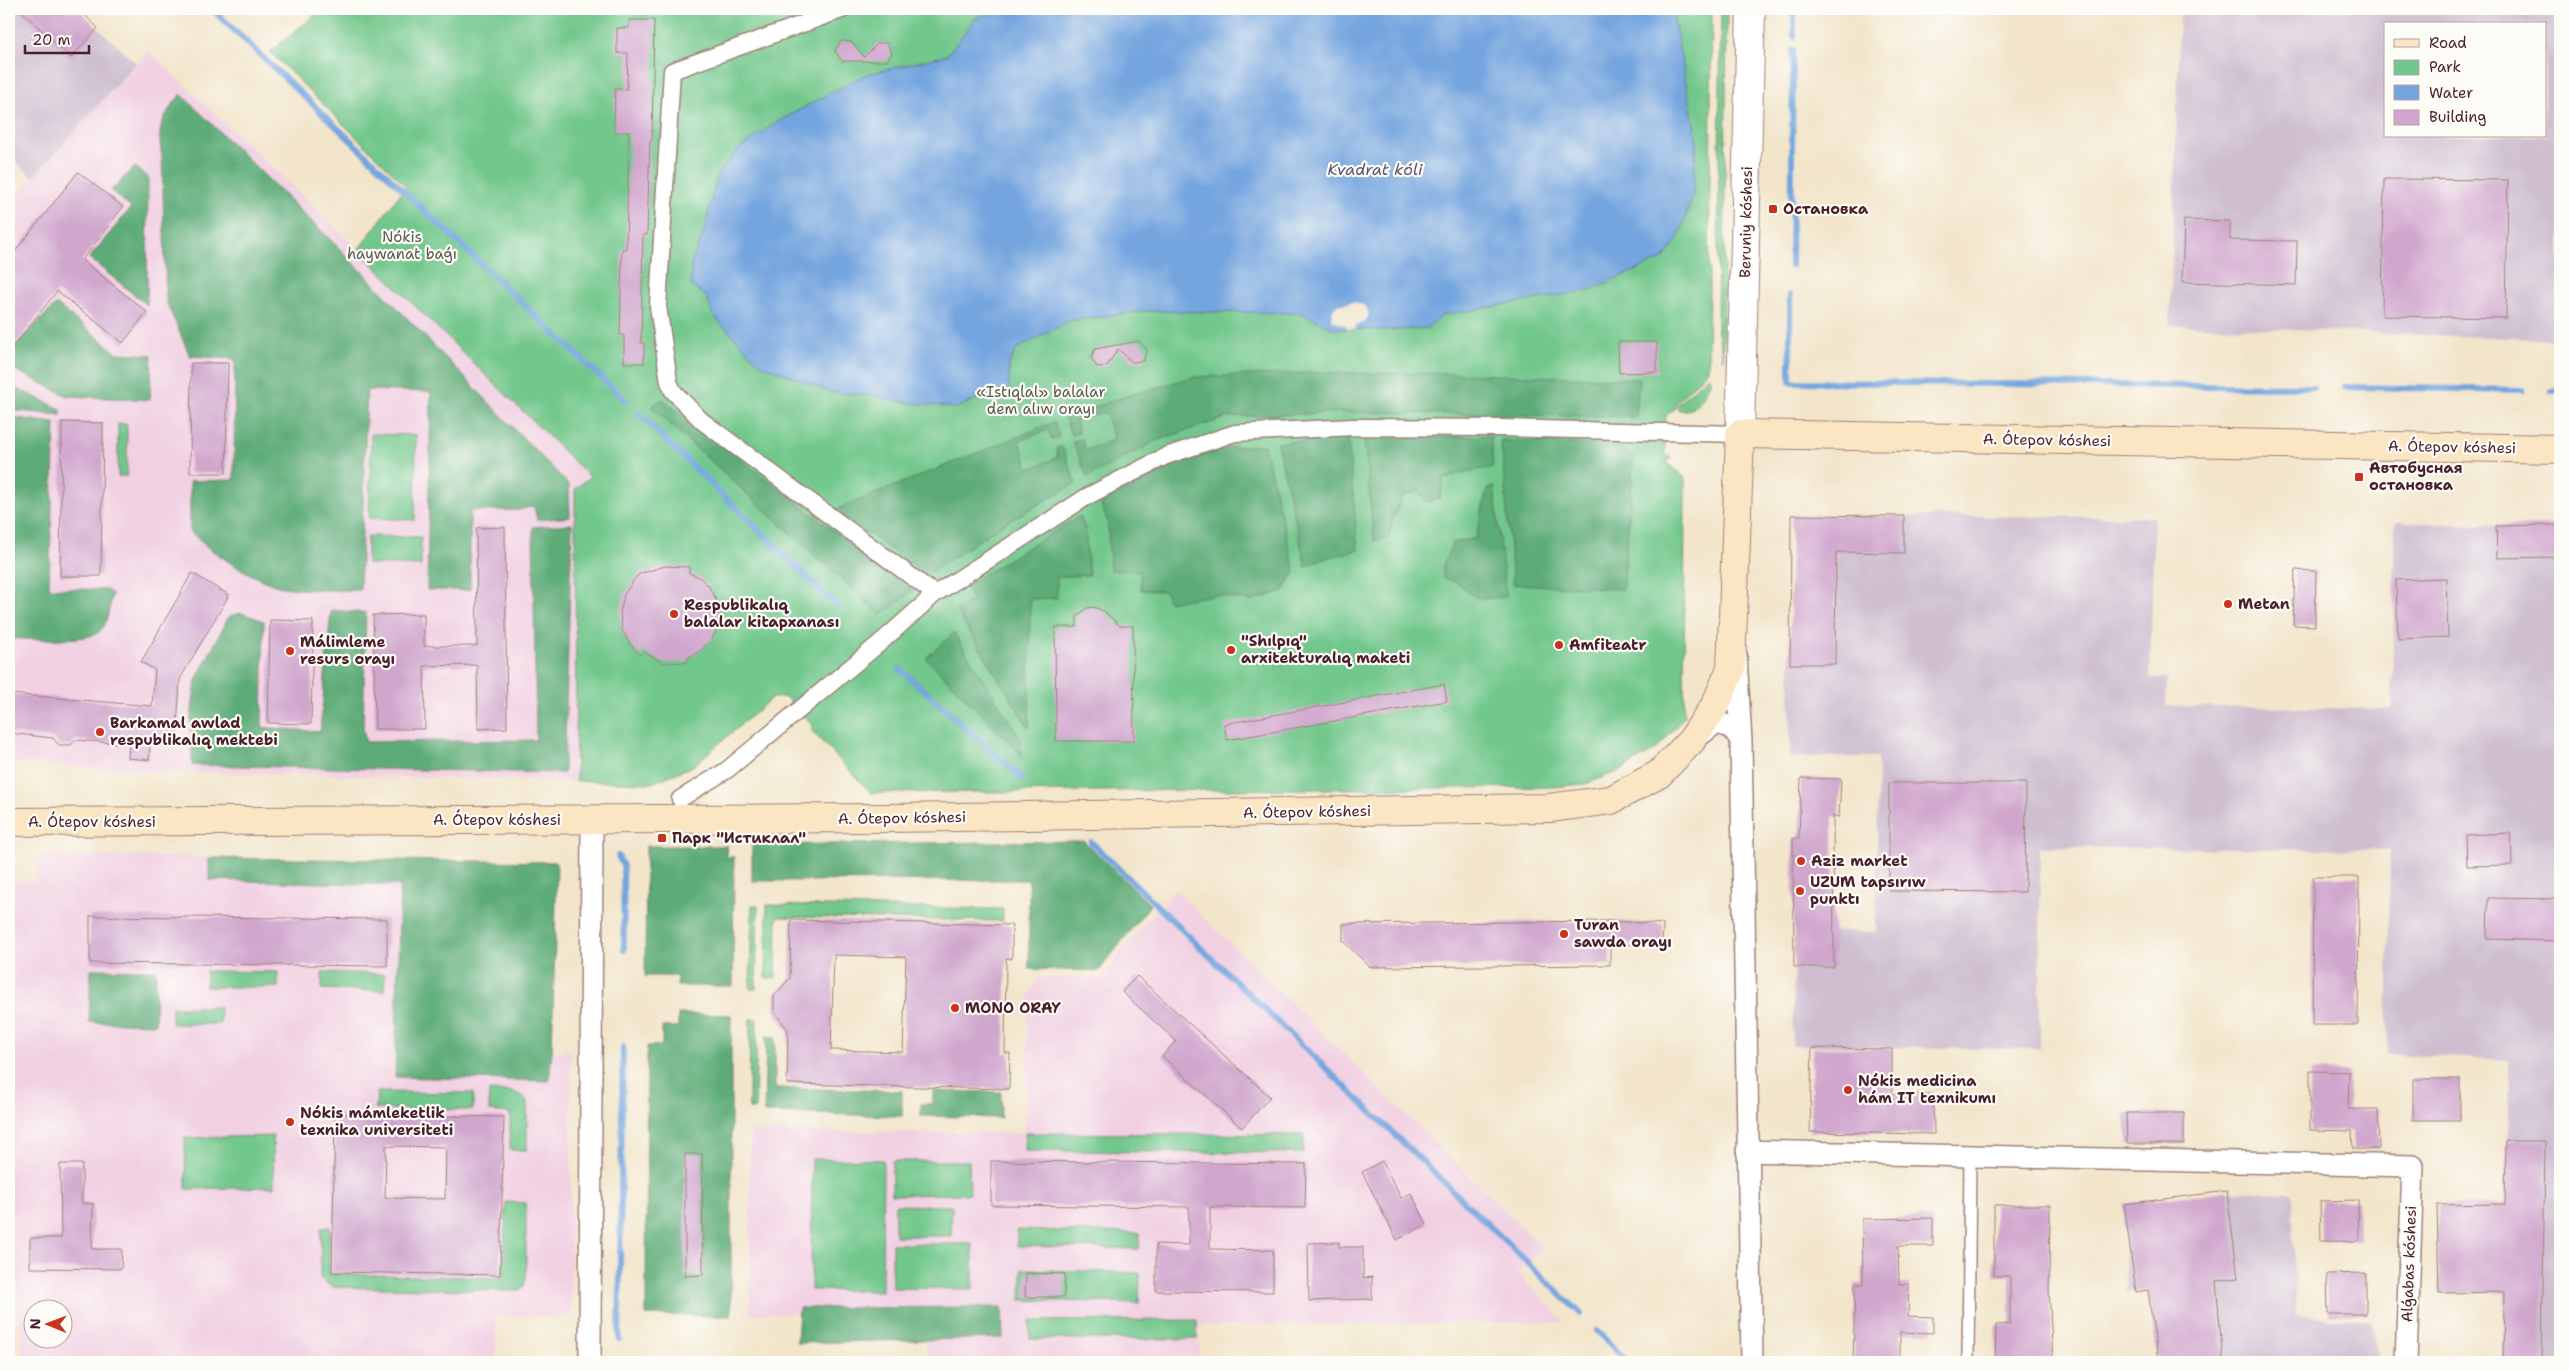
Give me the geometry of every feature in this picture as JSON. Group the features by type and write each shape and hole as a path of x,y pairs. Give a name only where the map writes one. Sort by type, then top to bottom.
{"main road":[{"name":"A. Ótepov kóshesi","path":"1740,434 2560,449"},
{"path":"1734,641 1740,434"},
{"name":"A. Ótepov kóshesi","path":"9,822 890,818 1549,808 1612,800 1659,774 1692,741 1716,704 1731,668 1734,641"}],"street":[{"path":"844,9 672,71 658,306 662,346 669,382 674,391 702,421 935,594"},
{"name":"Beruniy kóshesi","path":"1740,434 1751,9"},
{"path":"680,799 727,770 881,642 935,594 1088,496 1166,456 1235,433 1356,427 1502,428 1740,434"},
{"path":"1734,641 1740,690 1752,1362"},
{"path":"1692,741 1715,723 1726,724 1735,730 1741,740"},
{"path":"590,1362 592,820"},
{"path":"1748,1151 1970,1156"},
{"name":"Alǵabas kóshesi","path":"1970,1156 2413,1166 2406,1362"}],"lane":[{"path":"1968,1362 1970,1156"}],"shaded area":[{"path":"9,9 78,9 136,63 33,178 9,155"},
{"path":"2180,9 2560,9 2560,340 2170,325"},
{"path":"148,51 303,196 590,477 575,489 576,781 142,771 9,762 9,205"},
{"path":"1904,516 2154,517 2150,678 2167,678 2166,706 2392,709 2395,522 2560,528 2560,1362 2503,1362 2509,1060 2387,1054 2390,850 2040,847 2040,1049 1792,1046 1794,967 1833,967 1833,931 1876,932 1878,757 1790,757 1790,664 1835,664 1837,552 1904,553"},
{"name":"Nókis mámleketlik texnika universiteti","path":"39,855 557,862 552,1052 571,1051 571,1317 496,1316 496,1362 23,1362 9,1191 9,880 37,881"},
{"path":"1175,890 1542,1247 1517,1273 1565,1322 1200,1326 1199,1362 927,1362 924,1311 750,1314 750,1131 1025,1133 1028,998 1039,978 1104,978 1125,946"},
{"path":"2227,1191 2292,1193 2297,1316 2371,1320 2380,1362 2158,1362 2148,1291 2126,1293 2124,1204"}],"green space":[{"name":"«Istıqlal» balalar dem alıw orayı","path":"322,9 1712,9 1708,370 1676,403 1675,409 1666,415 1665,453 1671,458 1667,463 1685,478 1684,717 1657,749 1617,772 1585,784 1553,787 871,793 812,731 812,724 785,697 772,698 693,766 652,783 576,781 575,489 590,477 358,250 406,186 270,52"},
{"path":"1721,9 1727,9 1723,359 1717,327"},
{"path":"181,94 346,255 569,485 570,517 537,520 534,506 519,510 470,511 470,590 427,590 431,392 367,390 360,590 302,589 273,584 233,565 190,531 190,481 234,480 235,359 190,356 166,301 160,136 165,116"},
{"path":"135,167 148,177 147,305 89,258 131,208 111,190"},
{"path":"56,304 117,353 152,355 150,400 67,396 9,367 9,340 16,345"},
{"path":"1306,373 1428,373 1639,379 1636,417 1349,412 1228,417 1158,440 1087,477 1073,441 1082,439 1085,450 1114,440 1105,412 1076,421 1079,432 1071,435 1065,418 1126,396 1193,377"},
{"path":"1708,376 1712,380 1699,402 1690,409 1678,410 1678,404"},
{"path":"9,385 61,409 61,415 9,410"},
{"path":"662,399 912,591 881,615 651,407"},
{"path":"9,417 55,423 49,588 107,590 112,594 103,628 94,635 71,639 9,639"},
{"path":"1054,422 1059,437 1052,440 1048,430 1019,441 1029,469 1058,457 1056,448 1062,446 1076,483 1000,526 927,575 835,510"},
{"path":"118,424 127,424 127,476 118,476"},
{"path":"371,434 416,435 415,520 369,518"},
{"path":"1491,436 1493,467 1460,473 1443,480 1440,499 1426,502 1419,491 1403,496 1392,521 1389,538 1374,541 1364,439"},
{"path":"1348,437 1358,550 1321,559 1306,567 1277,443"},
{"path":"1501,440 1621,446 1621,450 1634,457 1623,589 1513,584"},
{"path":"1264,445 1295,572 1283,591 1252,601 1216,595 1169,602 1165,591 1141,590 1140,571 1110,570 1108,523 1100,502 1167,468 1231,447"},
{"path":"1494,486 1506,597 1478,599 1456,582 1443,578 1443,566 1452,543 1476,538 1487,489"},
{"path":"1080,516 1085,528 1089,575 1057,577 1057,598 1030,599 1029,728 956,610 973,600 965,586"},
{"path":"572,524 564,773 192,765 191,718 196,680 229,616 242,613 264,621 262,727 320,732 331,610 366,613 363,729 366,742 536,740 533,527"},
{"path":"367,536 421,537 421,566 367,564"},
{"path":"954,633 1020,738 1021,755 926,658"},
{"path":"1084,841 1150,905 1099,971 1029,969 1029,880 752,881 752,845"},
{"path":"646,846 727,846 726,857 734,857 733,986 677,986 677,976 645,976"},
{"path":"209,858 557,862 552,1052 549,1081 395,1077 400,885 209,880"},
{"path":"752,905 758,905 756,989 750,989"},
{"path":"767,905 1003,909 1003,921 777,917 776,978 766,978"},
{"path":"91,969 156,970 155,1024 89,1022"},
{"path":"206,971 278,972 278,987 206,987"},
{"path":"322,972 385,974 384,991 322,989"},
{"path":"172,1007 220,1007 220,1024 172,1024"},
{"path":"678,1014 731,1015 731,1316 646,1315 647,1046 662,1046 662,1027 678,1027"},
{"path":"750,1019 757,1019 755,1109 749,1109"},
{"path":"766,1036 775,1037 775,1088 902,1091 902,1116 764,1113"},
{"path":"489,1091 515,1093 524,1097 527,1101 527,1150 510,1150 510,1113 489,1111"},
{"path":"933,1091 1001,1092 1001,1118 921,1116 921,1104 933,1104"},
{"path":"377,1092 473,1093 473,1110 376,1109"},
{"path":"1025,1133 1304,1135 1303,1153 1025,1151"},
{"path":"273,1136 274,1187 186,1189 185,1138"},
{"path":"812,1159 883,1160 882,1291 811,1290"},
{"path":"892,1161 969,1161 970,1194 892,1195"},
{"path":"506,1202 526,1203 526,1279 524,1286 518,1291 332,1287 320,1278 321,1228 330,1227 329,1274 503,1278"},
{"path":"895,1205 952,1206 951,1236 895,1236"},
{"path":"1017,1230 1140,1233 1139,1249 1017,1246"},
{"path":"892,1244 973,1244 973,1289 892,1288"},
{"path":"1022,1269 1140,1273 1139,1303 1021,1300"},
{"path":"1002,1307 1003,1338 797,1343 799,1308"},
{"path":"1197,1320 1197,1339 1030,1339 1030,1321"}],"water":[{"name":"Kvadrat kóli","path":"1013,9 1666,9 1673,15 1697,140 1693,195 1678,239 1663,259 1587,291 1443,315 1427,328 1395,330 1334,329 1301,313 1143,311 1069,321 1017,349 1009,364 1009,389 986,395 957,408 895,401 876,396 830,392 760,364 713,315 706,296 691,286 691,264 704,232 717,175 741,147 777,122 864,75 947,55 977,17"}],"pier":[{"path":"1353,302 1365,306 1368,311 1366,321 1355,326 1355,329 1347,329 1347,326 1332,320 1333,309 1338,305"}],"building":[{"path":"19,9 78,9 98,28 71,58"},
{"path":"629,20 654,20 652,141 650,141 647,235 643,235 641,343 644,343 644,363 624,363 624,335 620,335 622,249 626,249 629,132 614,132 615,89 627,89 628,53 617,53 617,28 629,28"},
{"path":"841,41 852,42 864,57 878,43 887,43 892,53 887,61 842,61 835,51"},
{"path":"78,172 123,207 82,260 147,312 123,343 57,291 9,352 9,259"},
{"path":"2384,179 2508,180 2506,318 2382,316"},
{"path":"2184,220 2230,221 2230,240 2297,241 2296,285 2182,282"},
{"path":"1139,341 1147,350 1143,361 1132,362 1118,349 1107,366 1097,367 1091,358 1095,349"},
{"path":"1618,342 1657,342 1657,372 1619,373"},
{"path":"191,363 228,363 226,473 190,473"},
{"path":"62,422 103,423 101,576 60,576"},
{"path":"1791,515 1904,516 1904,553 1836,552 1835,664 1790,664"},
{"path":"2560,525 2560,557 2497,558 2496,526"},
{"path":"505,527 507,728 478,729 477,665 424,666 425,729 375,729 373,615 424,614 424,646 477,646 476,528"},
{"path":"665,566 689,567 689,573 699,577 708,585 715,598 719,612 718,626 712,639 701,650 688,658 688,662 664,663 644,652 640,655 629,643 622,629 620,613 624,595 633,581 639,574"},
{"path":"2295,570 2316,571 2315,626 2293,625"},
{"path":"192,573 229,595 180,679 176,745 150,743 149,760 128,758 129,744 75,740 71,745 59,745 53,738 9,733 9,694 152,706 155,670 141,662"},
{"path":"2446,578 2448,637 2398,639 2396,580"},
{"path":"1093,607 1104,611 1120,626 1133,626 1134,741 1056,741 1055,627 1077,627 1077,616 1087,608"},
{"path":"270,620 313,621 311,724 268,723"},
{"path":"1444,684 1447,701 1227,740 1224,724"},
{"path":"1801,778 1841,779 1839,817 1833,816 1834,967 1794,967 1793,838 1799,838"},
{"path":"1889,783 2026,783 2025,892 1889,891"},
{"path":"2511,833 2512,865 2467,866 2466,835"},
{"path":"2313,877 2359,877 2358,1025 2312,1025"},
{"path":"2488,898 2560,899 2560,941 2487,939"},
{"path":"90,916 387,919 387,966 90,963"},
{"name":"MONO ORAY","path":"791,920 1012,925 1012,959 1006,958 1005,1053 1010,1053 1009,1089 787,1084 788,1030 774,1011 774,996 790,978","holes":["834,955 906,957 903,1052 831,1050"]},
{"path":"1610,921 1663,924 1662,945 1610,944 1610,965 1370,967 1343,941 1343,924"},
{"path":"1137,976 1270,1097 1242,1128 1162,1056 1176,1041 1122,992"},
{"path":"1812,1048 1892,1049 1892,1094 1933,1094 1934,1134 1810,1132"},
{"path":"2310,1071 2349,1072 2348,1109 2378,1109 2379,1149 2353,1149 2352,1131 2310,1130"},
{"path":"2413,1079 2460,1079 2460,1120 2413,1120"},
{"path":"2126,1113 2184,1113 2184,1144 2127,1144"},
{"path":"335,1114 504,1117 500,1275 332,1272","holes":["386,1146 446,1147 445,1199 385,1198"]},
{"path":"2506,1141 2545,1141 2542,1362 2503,1362 2504,1292 2439,1293 2437,1205 2505,1204"},
{"path":"685,1154 702,1154 703,1275 685,1276"},
{"path":"991,1161 1306,1164 1305,1208 1210,1207 1210,1249 1273,1250 1273,1292 1156,1291 1156,1244 1189,1245 1189,1207 991,1205"},
{"path":"1382,1161 1401,1198 1411,1193 1427,1224 1397,1240 1362,1172"},
{"path":"60,1164 82,1164 82,1203 93,1204 92,1249 122,1249 121,1269 30,1268 30,1238 61,1238"},
{"path":"2227,1191 2238,1278 2216,1281 2223,1362 2158,1362 2148,1290 2136,1292 2124,1204"},
{"path":"2358,1200 2359,1241 2321,1241 2320,1201"},
{"path":"1994,1205 2050,1205 2049,1291 2053,1362 1995,1362 1996,1325 2010,1324 2010,1276 1994,1276"},
{"path":"1933,1218 1933,1246 1898,1246 1899,1284 1909,1284 1908,1316 1933,1317 1933,1333 1900,1332 1900,1362 1853,1362 1855,1284 1863,1284 1862,1219"},
{"path":"1339,1242 1339,1247 1363,1247 1363,1278 1372,1277 1372,1299 1309,1301 1308,1243"},
{"path":"1026,1273 1065,1274 1064,1297 1025,1297"},
{"path":"2366,1273 2366,1314 2328,1314 2327,1274"}],"waterway":[{"path":"212,9 626,401"},
{"path":"1794,9 1794,36"},
{"path":"1791,266 1793,50"},
{"path":"1790,295 1790,382 2313,387"},
{"path":"2344,387 2522,390"},
{"path":"2552,391 2560,391"},
{"path":"638,413 837,606"},
{"path":"900,669 1022,778"},
{"path":"1091,842 1581,1314"},
{"path":"618,856 623,866 624,950"},
{"path":"619,1339 623,1047"},
{"path":"1597,1331 1628,1362"}],"place":[{"name":"Остановка","path":"1773,209"},
{"name":"Автобусная остановка","path":"2359,477"},
{"name":"Metan","path":"2228,604"},
{"name":"Respublikalıq balalar kitapxanası","path":"674,614"},
{"name":"Amfiteatr","path":"1559,645"},
{"name":"\"Shılpıq\" arxitekturalıq maketi","path":"1231,650"},
{"name":"Málimleme resurs orayı","path":"290,651"},
{"name":"Barkamal awlad respublikalıq mektebi","path":"100,732"},
{"name":"Парк \"Истиклал\"","path":"662,838"},
{"name":"Aziz market","path":"1801,861"},
{"name":"UZUM tapsırıw punktı","path":"1800,891"},
{"name":"Turan sawda orayı","path":"1564,934"},
{"name":"MONO ORAY","path":"955,1008"},
{"name":"Nókis medicina hám IT texnikumı","path":"1848,1090"},
{"name":"Nókis mámleketlik texnika universiteti","path":"290,1122"}],"park label":[{"name":"Nókis haywanat baǵı","path":"402,246"}]}
